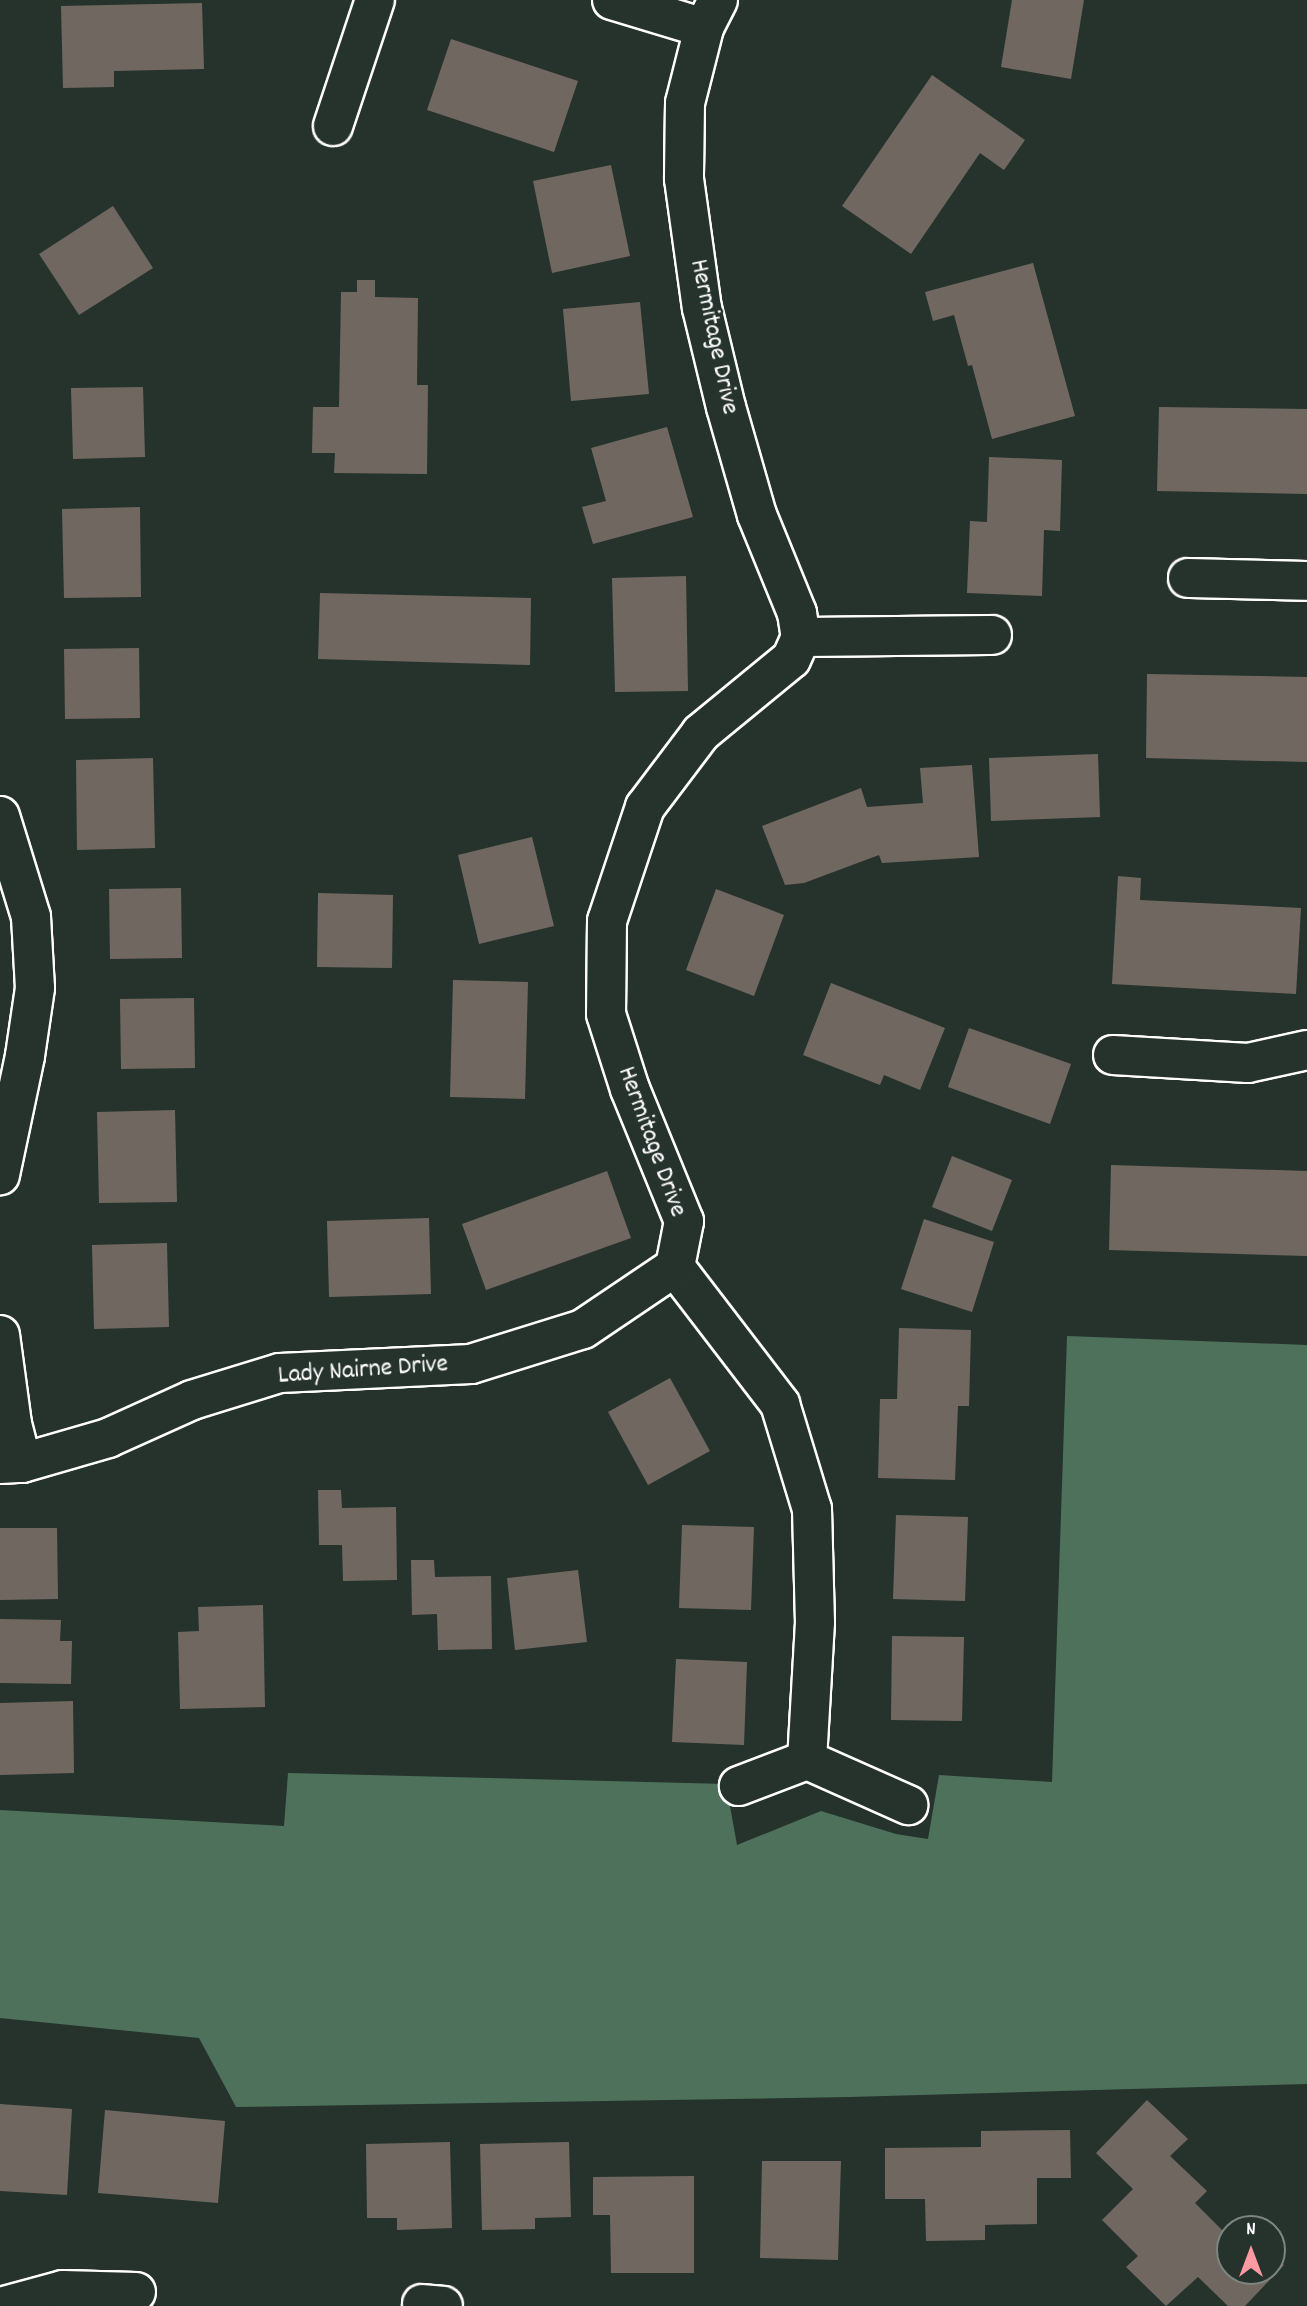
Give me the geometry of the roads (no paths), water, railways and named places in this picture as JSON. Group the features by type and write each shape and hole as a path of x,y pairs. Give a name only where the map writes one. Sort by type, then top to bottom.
{"street":[{"path":"333,126 375,0"},
{"name":"Hermitage Drive","path":"612,0 711,14 685,103 684,179 702,308 757,515 797,613 800,637 790,659 701,733 645,807 607,920 606,1014 630,1089 684,1221 675,1267"},
{"path":"1188,578 1307,581"},
{"path":"800,637 992,635"},
{"path":"0,816 31,917 35,988 25,1056 0,1175"},
{"path":"1113,1055 1248,1063 1307,1050"},
{"path":"675,1267 780,1404 812,1509 815,1622 807,1759"},
{"name":"Lady Nairne Drive","path":"11,1463 108,1438 192,1400 280,1373 471,1364 583,1329 675,1267"},
{"path":"0,1335 12,1424 11,1463"},
{"path":"739,1786 807,1759 908,1805"},
{"path":"4,2306 63,2290 136,2292"}]}
